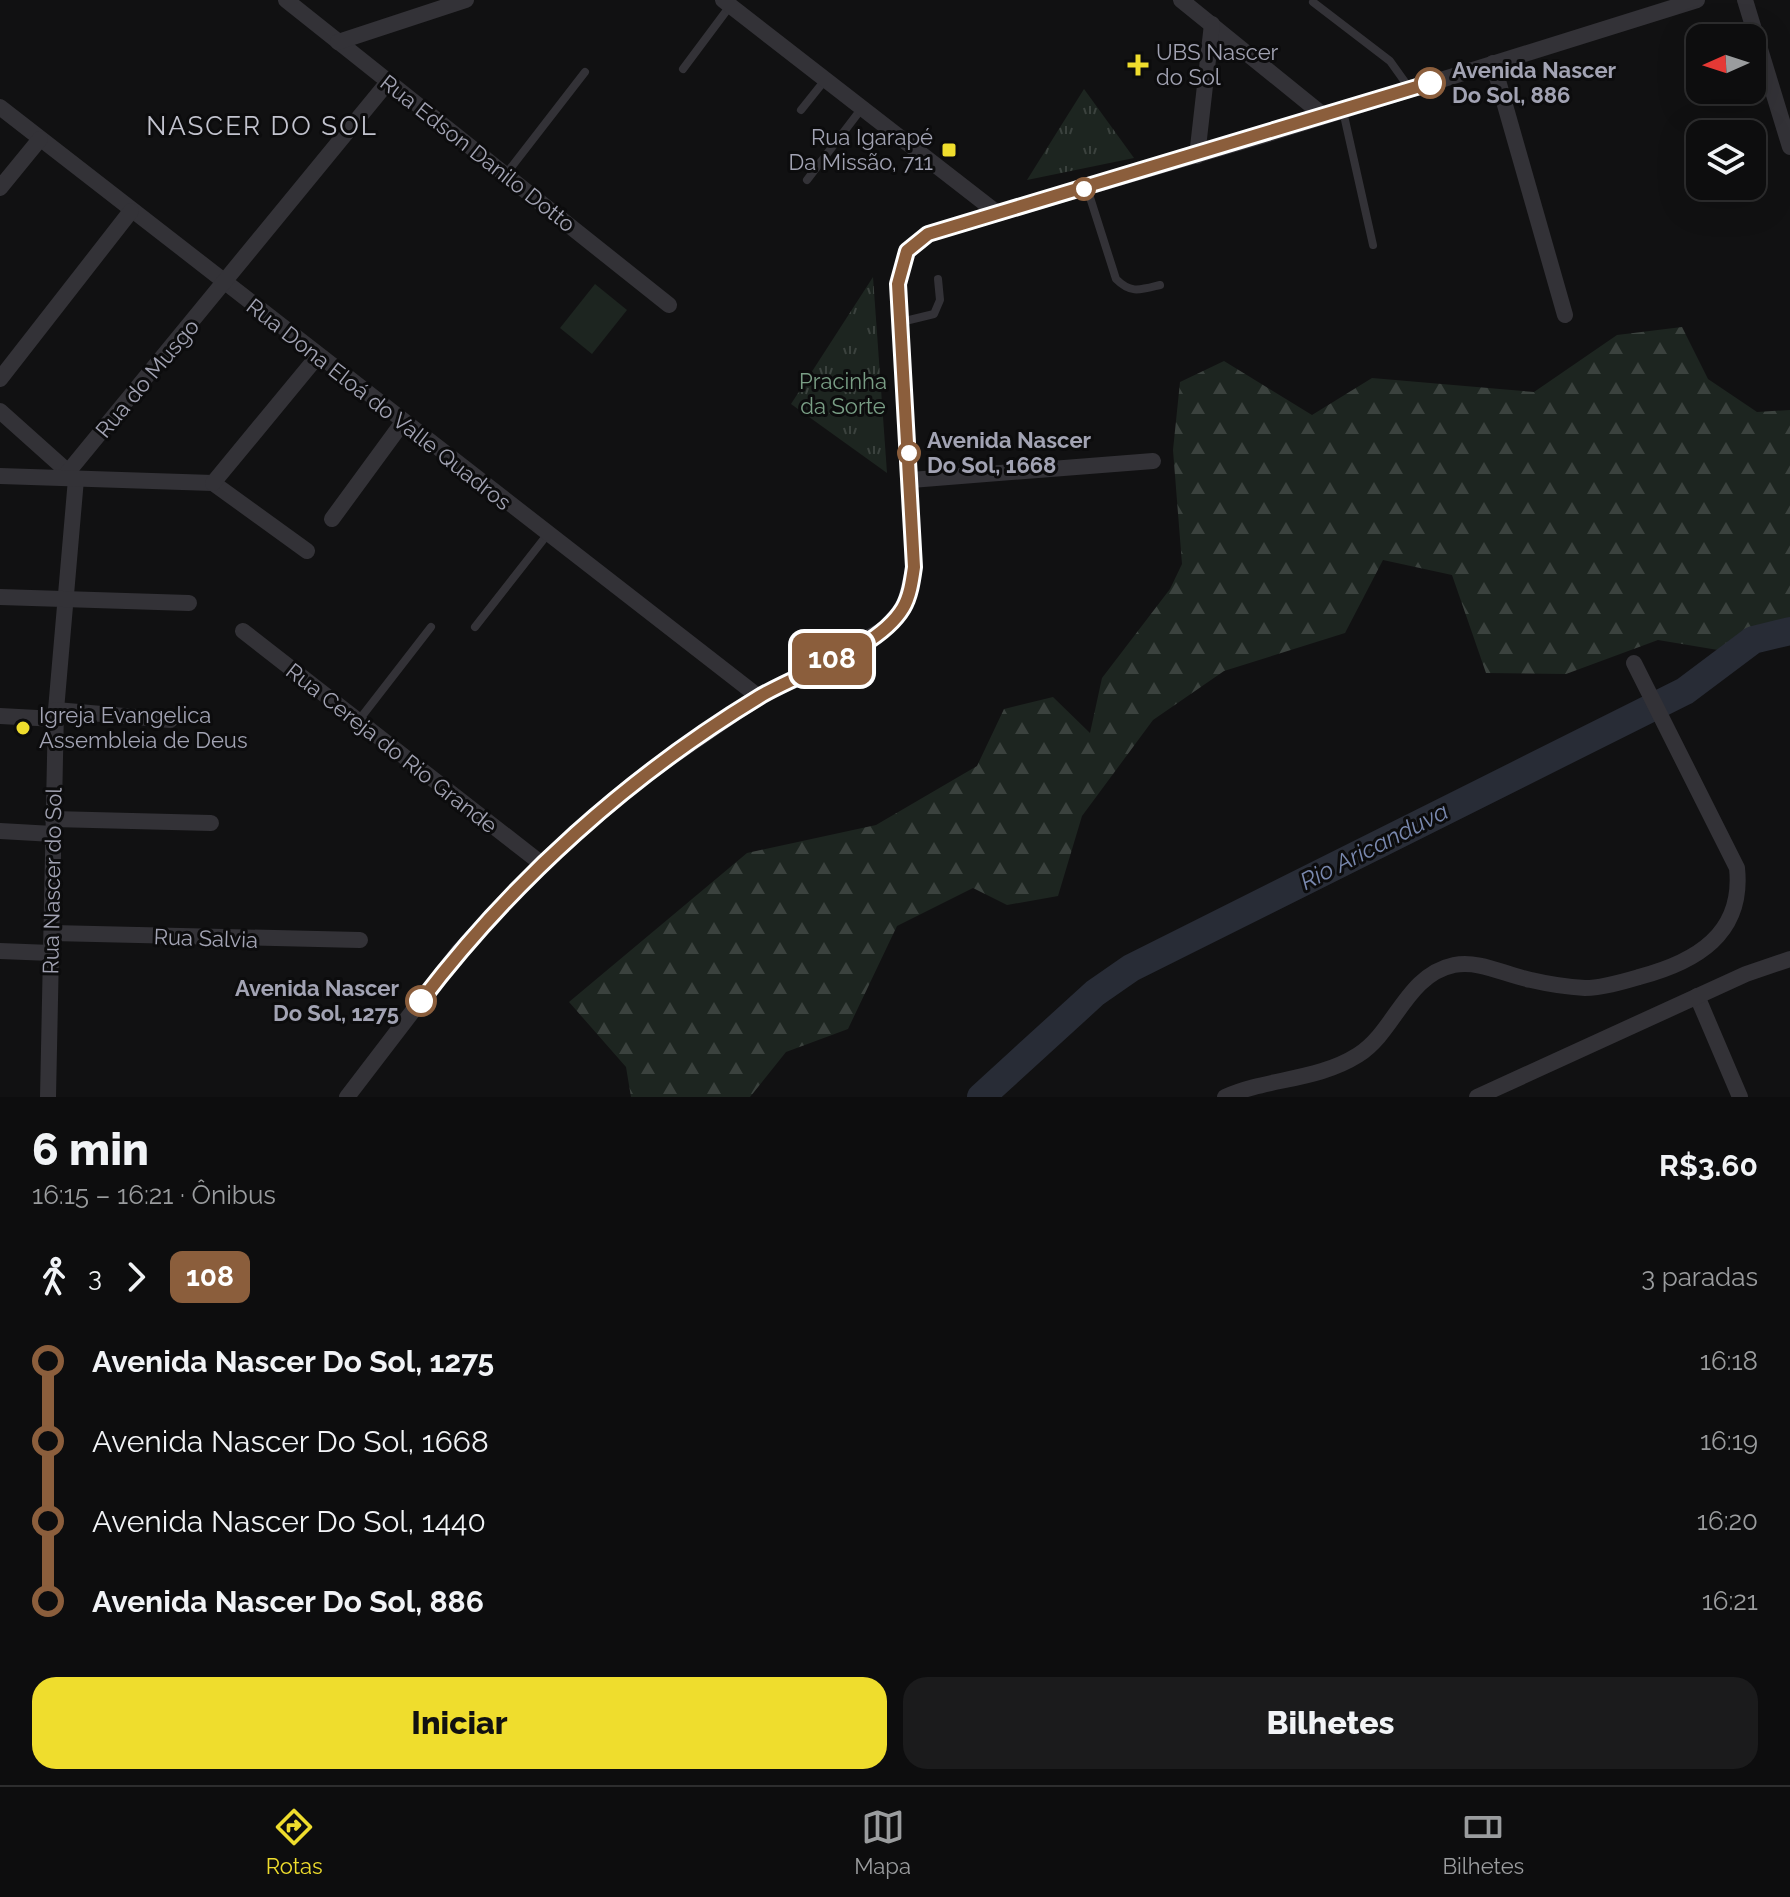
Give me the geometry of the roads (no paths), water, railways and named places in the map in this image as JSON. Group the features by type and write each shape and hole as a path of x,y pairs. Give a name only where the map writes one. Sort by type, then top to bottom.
{"street":[{"name":"Rua Edson Danilo Dotto","path":"286,0 669,305"},
{"path":"338,42 466,0"},
{"path":"1181,0 1323,115"},
{"path":"347,1097 458,952 542,864 638,780 759,697 865,642 884,629 904,607 914,567 898,284 907,251 928,234 996,212 1197,156 1697,0"},
{"path":"1745,0 1790,147"},
{"path":"727,3 996,212"},
{"path":"1197,156 1212,24"},
{"path":"1493,63 1565,315"},
{"name":"Rua do Musgo","path":"72,475 388,82"},
{"name":"Rua Dona Eloá do Valle Quadros","path":"0,107 317,357 759,697"},
{"path":"0,188 40,139"},
{"path":"0,379 131,211"},
{"path":"213,483 317,357"},
{"path":"0,411 72,475"},
{"path":"332,519 403,422"},
{"path":"911,480 1153,461"},
{"path":"0,476 72,475 213,483 307,551"},
{"name":"Rua Nascer do Sol","path":"48,1097 56,715 72,475"},
{"path":"0,597 189,603"},
{"name":"Rua Cereja do Rio Grande","path":"243,631 542,864"},
{"path":"1225,1097 1305,1077 1357,1056 1385,1032 1421,983 1453,965 1479,965 1531,980 1588,988 1650,974 1695,957 1709,947 1721,931 1736,900 1739,889 1737,868 1634,663"},
{"path":"0,716 170,720"},
{"path":"0,831 211,823"},
{"name":"Rua Salvia","path":"52,933 360,940"},
{"path":"0,951 51,953"},
{"path":"1477,1097 1697,996 1777,961 1790,959"},
{"path":"1697,996 1740,1097"}],"lane":[{"path":"1313,2 1390,61 1410,90"},
{"path":"683,69 727,3"},
{"path":"506,174 585,72"},
{"path":"801,110 825,80"},
{"path":"807,180 862,108"},
{"path":"1342,110 1373,245"},
{"path":"1087,188 1116,279 1127,290 1138,291 1160,285"},
{"path":"900,322 920,320 934,314 940,300 938,279"},
{"path":"475,627 547,535"},
{"path":"358,721 431,627"}],"waterway":[{"name":"Rio Aricanduva","path":"981,1097 1095,993 1131,968 1685,691 1753,640 1790,631"}],"place":[{"name":"UBS Nascer do Sol","path":"1138,65"},
{"name":"Avenida Nascer Do Sol, 886","path":"1430,83"},
{"name":"Rua Igarapé Da Missão, 711","path":"949,150"},
{"name":"Avenida Nascer Do Sol, 1668","path":"909,453"},
{"name":"Igreja Evangelica Assembleia de Deus","path":"23,728"},
{"name":"Avenida Nascer Do Sol, 1275","path":"421,1001"}],"district":[{"name":"NASCER DO SOL","path":"262,126"}],"park label":[{"name":"Pracinha da Sorte","path":"843,394"}]}
